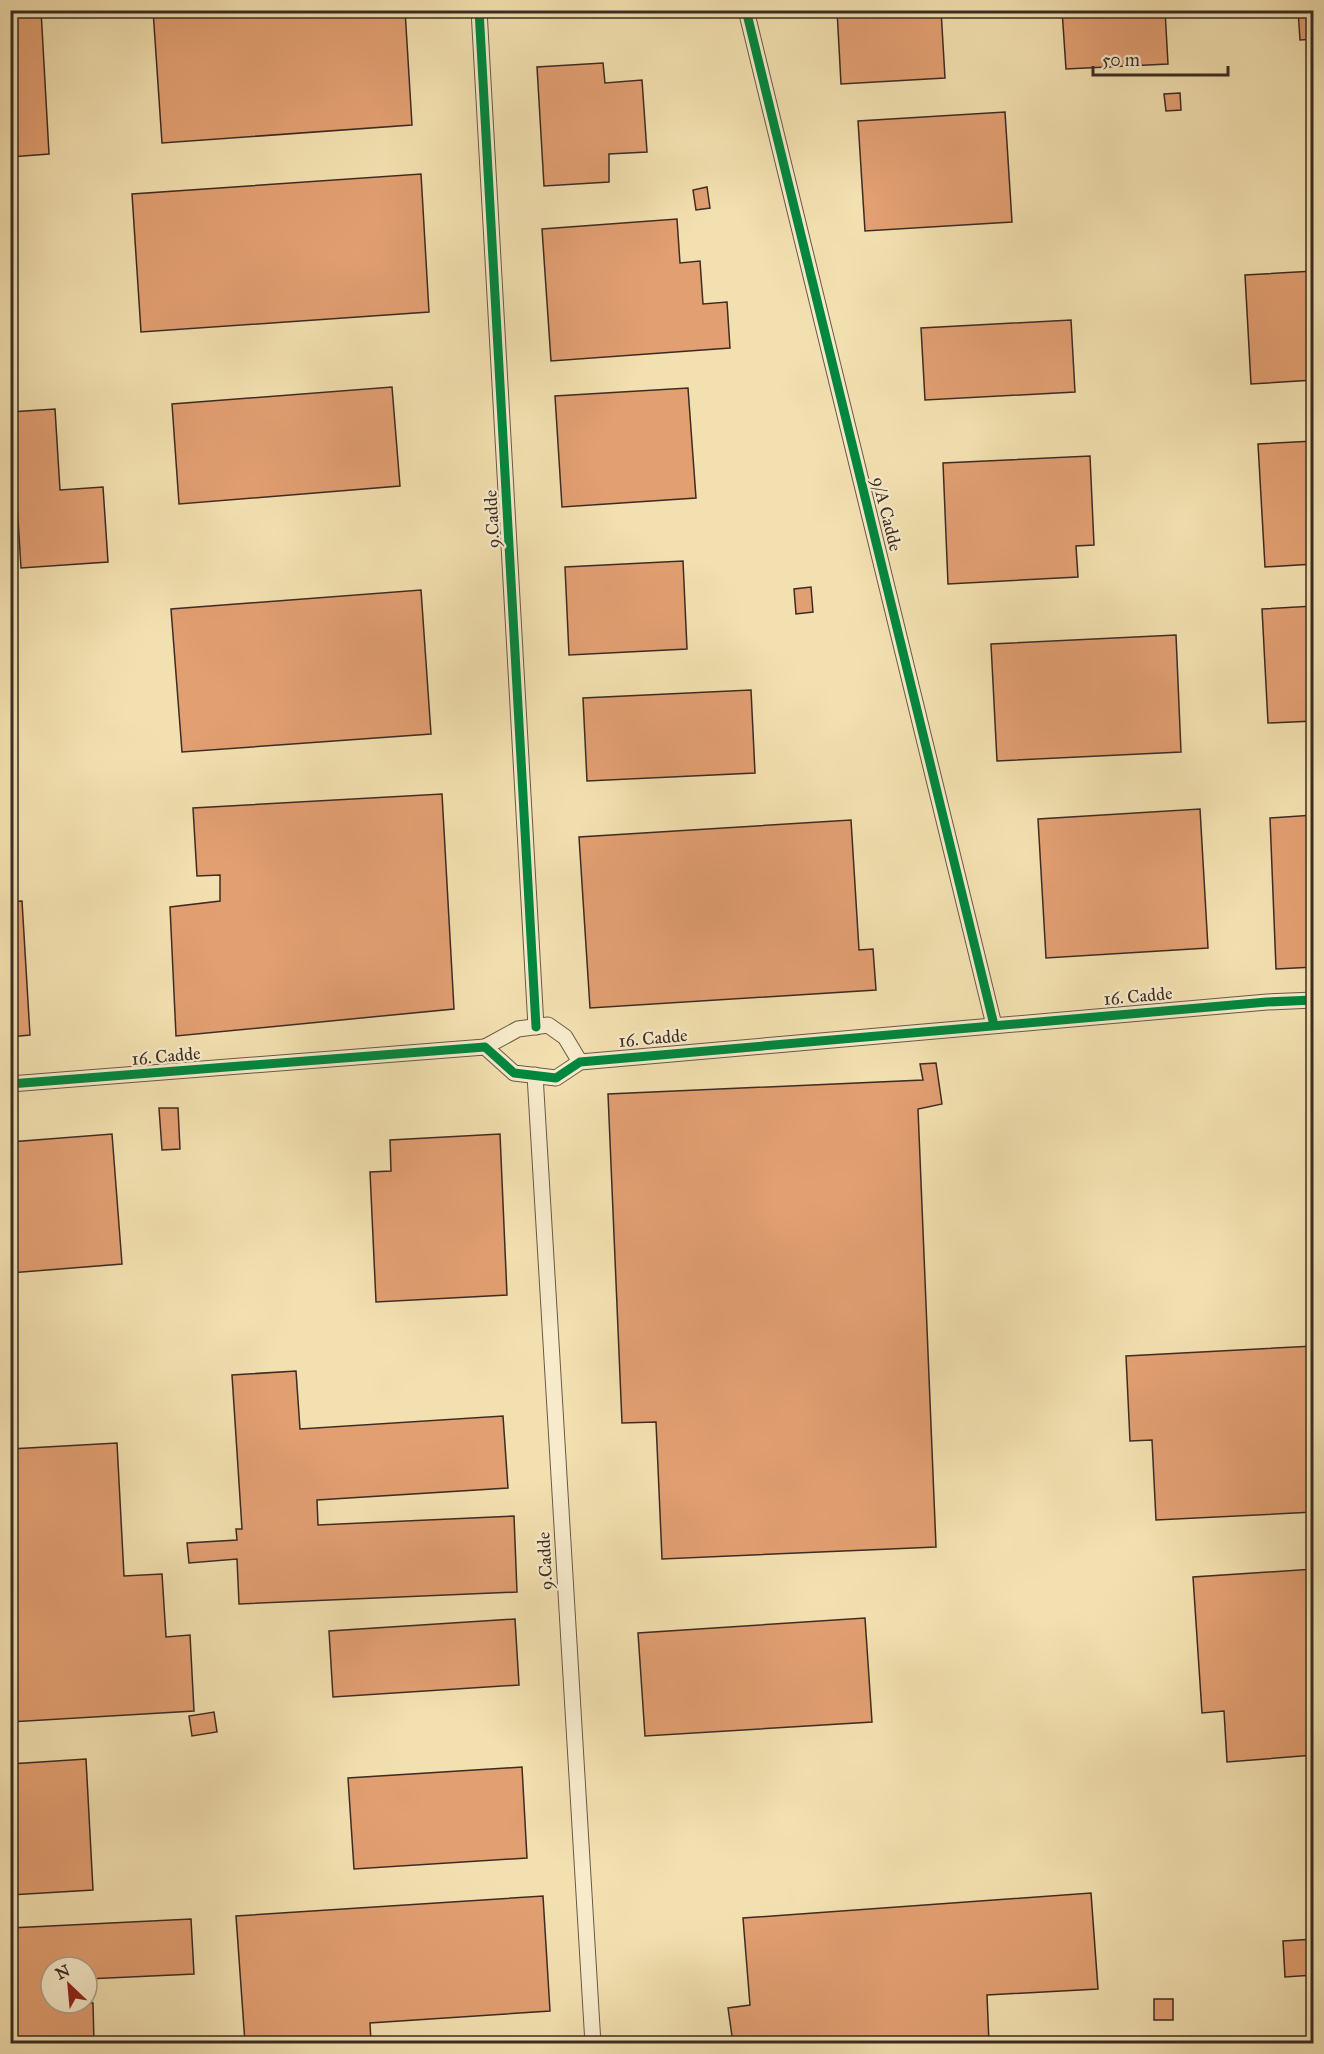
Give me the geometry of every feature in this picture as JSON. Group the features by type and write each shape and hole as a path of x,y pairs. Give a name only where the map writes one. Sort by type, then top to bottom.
{"street":[{"name":"9.Cadde","path":"479,10 536,1027"},
{"name":"9/A Cadde","path":"746,10 994,1025"},
{"name":"16. Cadde","path":"10,1084 485,1047 514,1073 556,1078 580,1062 994,1025 1314,1000"},
{"path":"485,1047 518,1029 548,1025 565,1037 580,1062"},
{"name":"9.Cadde","path":"535,1075 593,2043"}],"building":[{"path":"10,10 41,10 49,154 10,157"},
{"path":"153,10 405,10 412,125 162,143"},
{"path":"837,10 941,10 945,78 841,84"},
{"path":"1062,10 1165,10 1168,64 1066,69"},
{"path":"1298,10 1314,10 1314,39 1300,40"},
{"path":"603,63 605,83 642,80 647,152 609,154 609,182 544,186 537,67"},
{"path":"1180,93 1181,110 1166,111 1164,94"},
{"path":"1005,112 1012,222 865,231 858,121"},
{"path":"421,174 429,312 141,332 132,194"},
{"path":"707,187 710,208 696,210 693,190"},
{"path":"677,219 680,263 700,261 703,304 727,302 730,348 551,361 542,229"},
{"path":"1314,271 1314,380 1251,384 1245,275"},
{"path":"1071,320 1075,392 925,400 921,328"},
{"path":"392,387 400,486 179,504 172,404"},
{"path":"688,388 696,498 562,507 555,396"},
{"path":"55,409 60,490 103,487 108,562 21,568 14,455 10,455 10,412"},
{"path":"1314,441 1314,564 1265,567 1258,444"},
{"path":"1090,456 1094,545 1076,546 1078,577 948,584 943,463"},
{"path":"683,561 687,649 569,655 565,567"},
{"path":"811,587 813,612 796,614 794,589"},
{"path":"421,590 431,734 182,752 171,609"},
{"path":"1314,606 1314,721 1268,723 1262,609"},
{"path":"1176,635 1181,752 997,761 991,644"},
{"path":"751,690 755,773 587,781 583,698"},
{"path":"442,794 454,1009 176,1036 170,907 220,901 220,875 197,876 193,808"},
{"path":"1200,809 1208,948 1046,958 1038,819"},
{"path":"1314,815 1314,967 1276,969 1270,818"},
{"path":"851,820 859,950 873,949 876,990 590,1008 579,837"},
{"path":"22,901 30,1035 10,1037 10,902"},
{"path":"936,1063 942,1104 918,1109 936,1547 662,1559 656,1422 622,1423 608,1094 923,1080 920,1064"},
{"path":"159,1108 178,1108 180,1149 162,1150"},
{"path":"112,1134 122,1264 10,1273 10,1142"},
{"path":"500,1134 507,1295 376,1302 370,1172 391,1171 390,1140"},
{"path":"1314,1346 1314,1512 1156,1520 1152,1440 1130,1441 1126,1356"},
{"path":"296,1371 300,1429 503,1416 508,1488 317,1500 318,1525 514,1516 517,1592 239,1604 237,1559 189,1563 187,1543 237,1540 236,1529 242,1529 232,1375"},
{"path":"117,1443 124,1576 162,1574 166,1637 190,1635 194,1711 10,1722 10,1449"},
{"path":"1314,1569 1314,1755 1227,1762 1224,1711 1202,1713 1193,1577"},
{"path":"865,1618 872,1722 645,1736 638,1633"},
{"path":"515,1619 519,1685 333,1697 329,1631"},
{"path":"214,1712 217,1732 192,1736 189,1716"},
{"path":"86,1759 93,1890 10,1895 10,1764"},
{"path":"522,1767 527,1858 354,1869 348,1778"},
{"path":"1091,1893 1098,1989 987,1995 989,2043 733,2043 728,2008 750,2005 743,1918"},
{"path":"543,1896 550,2011 370,2023 371,2043 245,2043 236,1916"},
{"path":"191,1919 194,1974 99,1978 99,1955 39,1955 39,2015 93,2015 94,2043 10,2043 10,1928"},
{"path":"1314,1939 1314,1975 1285,1977 1283,1941"},
{"path":"1154,1999 1173,1999 1173,2020 1154,2020"}],"cycle path":[{"path":"479,10 536,1027"},
{"path":"746,10 994,1025"},
{"path":"10,1084 485,1047 514,1073 556,1078 580,1062 1267,1002 1314,1000"}]}
